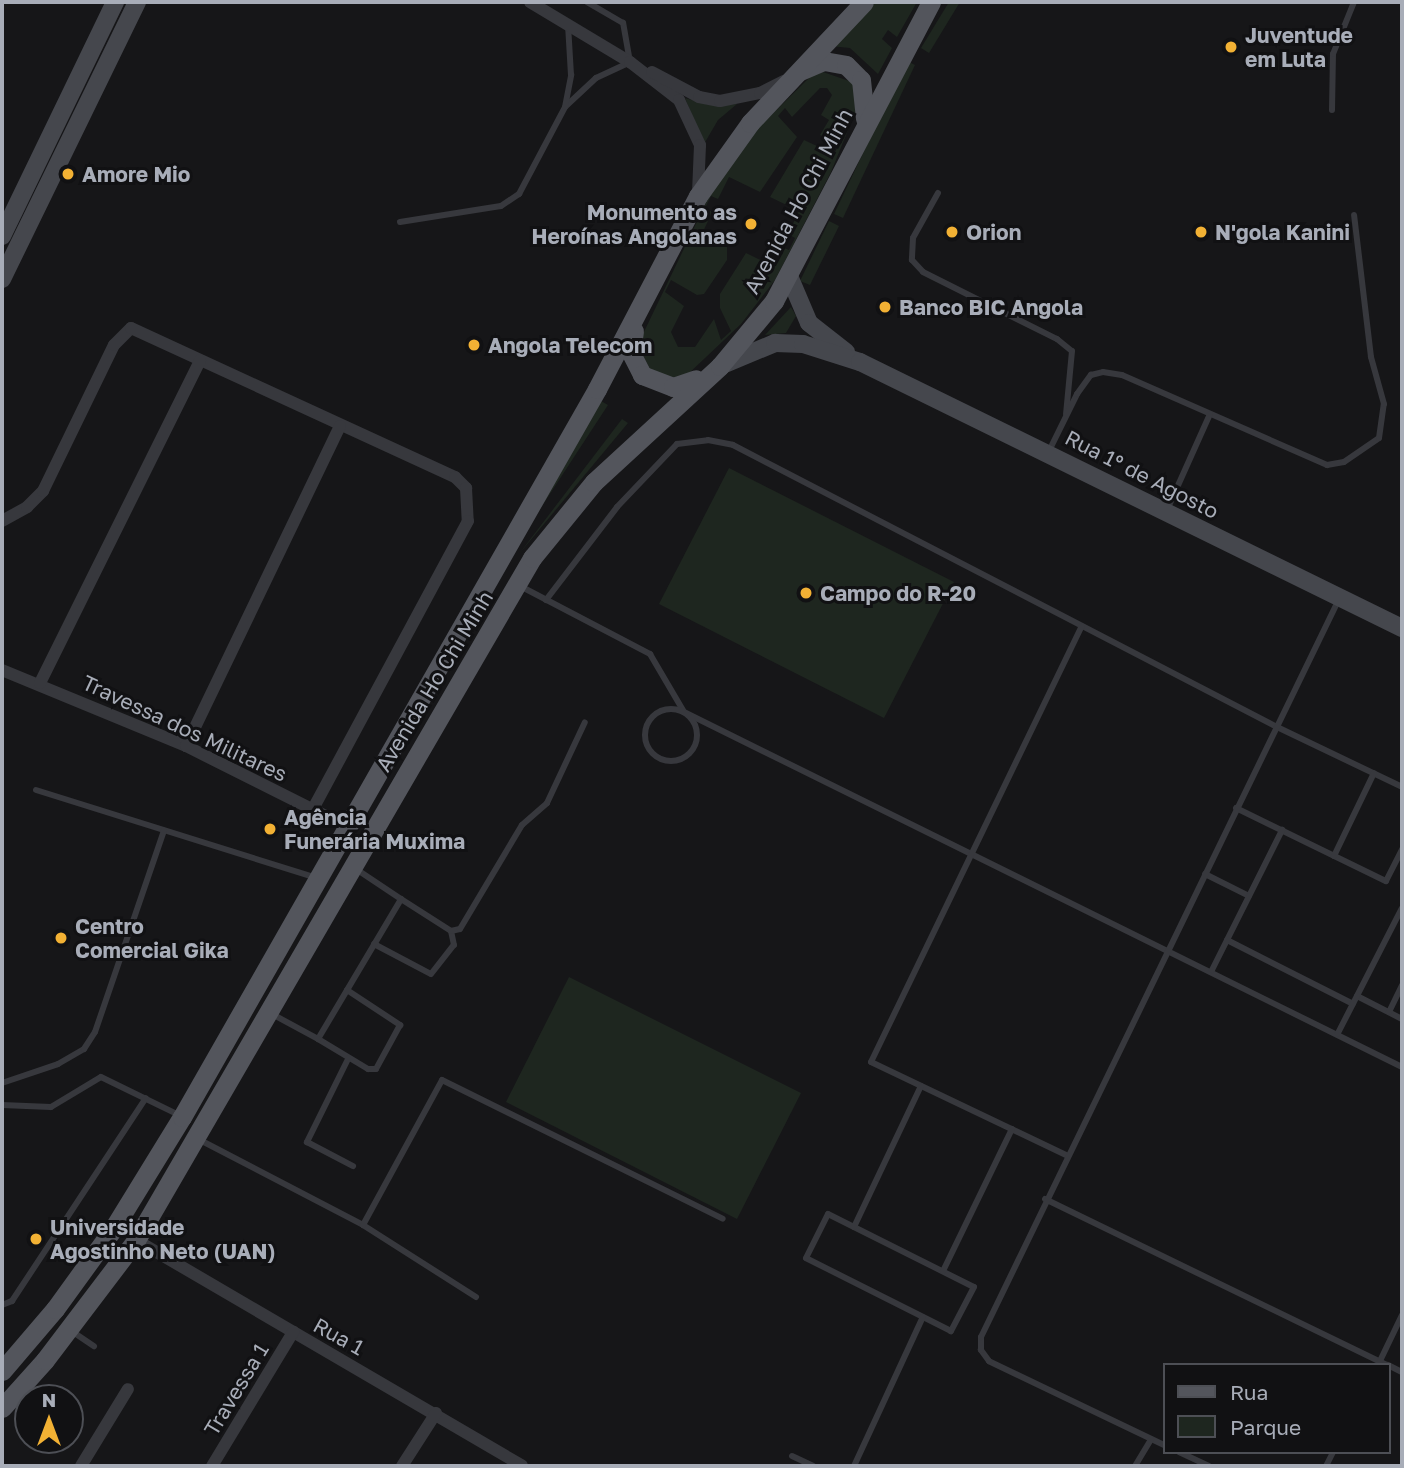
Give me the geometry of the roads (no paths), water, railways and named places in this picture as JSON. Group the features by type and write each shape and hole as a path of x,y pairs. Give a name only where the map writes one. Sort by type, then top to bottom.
{"main road":[{"path":"2,236 115,2"},
{"path":"2,279 137,2"},
{"name":"Avenida Ho Chi Minh","path":"2,1371 55,1308 113,1228 182,1117 639,313 698,196 741,134 788,79 864,2"},
{"name":"Avenida Ho Chi Minh","path":"2,1408 68,1329 135,1240 538,550 594,482 720,366 789,276 865,124 931,2"},
{"path":"788,79 813,63 846,65 865,91 865,124"},
{"path":"789,276 809,323 860,362"},
{"path":"639,313 632,353 634,363 649,380 673,387 775,343 803,344 860,362"},
{"name":"Rua 1º de Agosto","path":"860,362 1402,628"}],"street":[{"path":"530,2 630,62 699,97 720,101 760,93 788,79"},
{"path":"630,62 679,100 691,121 700,145 698,196"},
{"path":"2,213 24,190"},
{"path":"2,521 27,507 43,491 124,331 137,329 340,426 455,477 466,488 468,521 313,809"},
{"path":"40,683 200,360"},
{"path":"186,746 340,426"},
{"name":"Travessa dos Militares","path":"2,670 40,683 186,746 348,828"},
{"name":"Rua 1","path":"135,1240 436,1413 522,1466"},
{"name":"Travessa 1","path":"212,1466 293,1332"},
{"path":"81,1466 128,1389"},
{"path":"402,1466 436,1413"}],"lane":[{"path":"400,222 513,201 565,107 596,78 630,62 623,23 587,2"},
{"path":"1332,110 1333,54 1354,2"},
{"path":"565,107 572,62 568,23"},
{"path":"938,194 912,237 912,260 923,272 1057,339 1072,352 1066,416"},
{"path":"1048,453 1091,375 1103,372 1122,375 1327,466 1344,463 1379,438 1384,404 1371,357 1354,215"},
{"path":"1167,512 1210,414"},
{"path":"546,600 656,462 677,444 708,440 743,450 1277,727 1402,787"},
{"path":"518,585 650,654 684,712 697,732 694,748 673,761 657,757 646,743 651,718 666,709 684,712 1212,970 1402,1067"},
{"path":"1162,1444 989,1361 981,1350 986,1321 1339,599"},
{"path":"1066,1155 871,1062 1082,626"},
{"path":"352,866 451,931 460,929 522,825 547,803 585,722"},
{"path":"1334,856 1374,773"},
{"path":"36,789 318,879"},
{"path":"1236,808 1387,881 1402,849"},
{"path":"2,1083 58,1064 85,1049 95,1032 164,830"},
{"path":"1212,970 1282,830"},
{"path":"1205,874 1249,896"},
{"path":"318,1039 401,899"},
{"path":"1338,1033 1402,908"},
{"path":"374,944 431,974 454,945 451,931"},
{"path":"1227,940 1353,1004"},
{"path":"1389,1012 1402,985"},
{"path":"269,1012 348,1059 376,1069 400,1025 347,990"},
{"path":"1357,996 1402,1018"},
{"path":"348,1059 307,1134 307,1142 353,1166"},
{"path":"2,1105 51,1107 101,1077 182,1117"},
{"path":"363,1225 442,1080 723,1219"},
{"path":"854,1227 920,1086"},
{"path":"2,1305 12,1301 146,1098"},
{"path":"943,1271 1012,1129"},
{"path":"196,1138 363,1225 476,1297"},
{"path":"1045,1199 1381,1363"},
{"path":"828,1214 943,1271 974,1287 951,1331 806,1258 828,1214"},
{"path":"1383,1363 1402,1315"},
{"path":"854,1466 923,1317"},
{"path":"68,1329 94,1346"},
{"path":"1135,1466 1151,1439"},
{"path":"1184,1454 1209,1466"},
{"path":"792,1456 813,1466"}],"place":[{"name":"Juventude em Luta","path":"1231,47"},
{"name":"Amore Mio","path":"68,174"},
{"name":"Monumento as Heroínas Angolanas","path":"751,224"},
{"name":"Orion","path":"952,232"},
{"name":"N'gola Kanini","path":"1201,232"},
{"name":"Banco BIC Angola","path":"885,307"},
{"name":"Angola Telecom","path":"474,345"},
{"name":"Campo do R-20","path":"806,593"},
{"name":"Agência Funerária Muxima","path":"270,829"},
{"name":"Centro Comercial Gika","path":"61,938"},
{"name":"Universidade Agostinho Neto (UAN)","path":"36,1239"}]}
